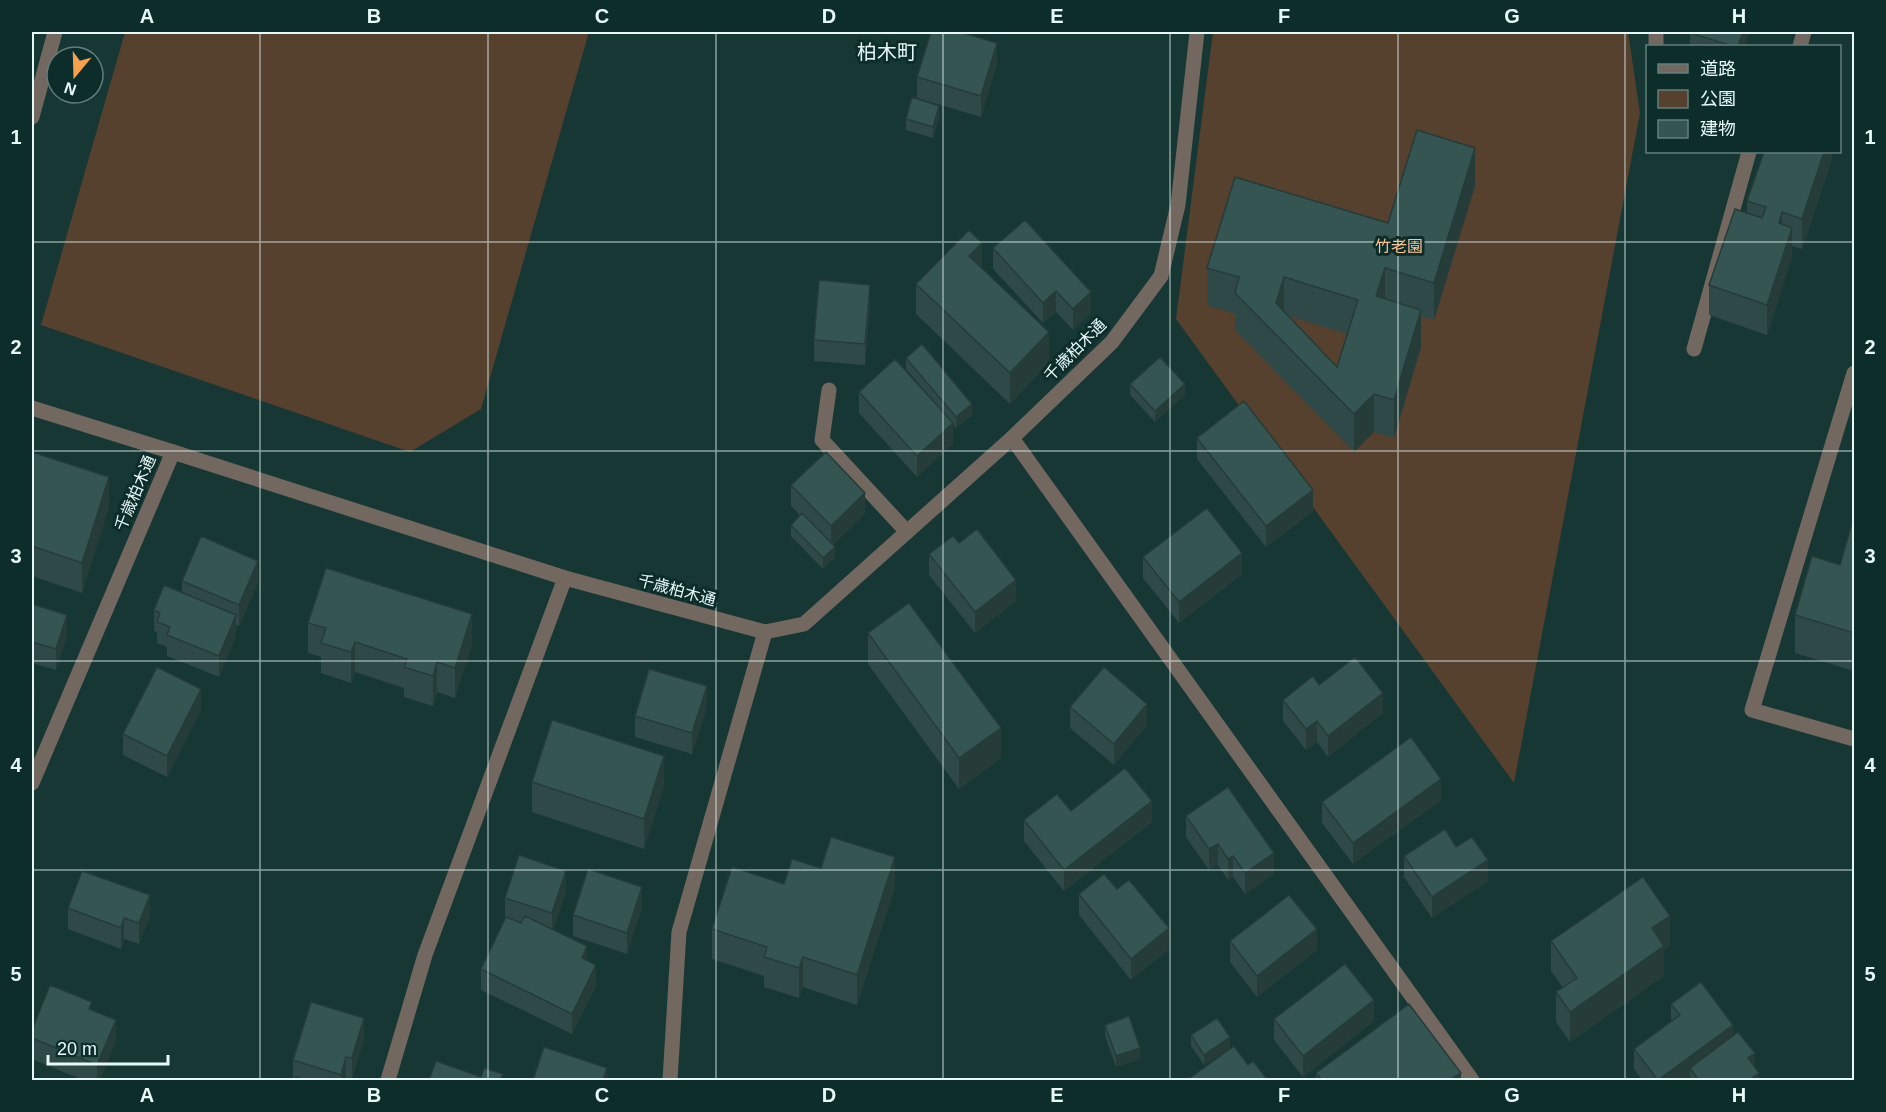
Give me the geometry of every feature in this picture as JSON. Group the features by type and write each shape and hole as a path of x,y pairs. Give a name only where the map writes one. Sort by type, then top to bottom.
{"street":[{"path":"32,117 55,32"},
{"name":"千歳柏木通","path":"32,783 173,452 565,578 765,632 804,624 1012,438 1112,342 1161,276 1178,205 1197,32"},
{"path":"1694,349 1749,153"},
{"path":"1854,373 1851,400 1752,710 1854,739"},
{"path":"829,390 822,440 907,532"},
{"path":"32,408 173,452"},
{"path":"1012,438 1472,1080"},
{"path":"388,1080 425,955 565,578"},
{"path":"670,1080 680,932 765,632"}],"green space":[{"path":"125,32 589,32 481,409 410,452 41,325"},
{"name":"竹老園","path":"1213,32 1628,32 1640,113 1514,783 1176,319"}],"building":[{"path":"931,32 960,32 997,43 981,96 917,77"},
{"path":"1743,32 1738,45 1730,45 1690,33"},
{"path":"912,97 939,106 933,127 906,119"},
{"name":"竹老園","path":"1417,130 1475,148 1434,283 1385,268 1376,296 1421,310 1394,400 1374,394 1354,414 1235,293 1239,277 1207,268 1235,177 1388,223","holes":["1284,277 1358,300 1337,367 1276,303"]},
{"path":"1764,153 1824,153 1802,219 1782,212 1779,223 1792,228 1767,305 1709,285 1735,209 1762,218 1766,207 1747,201"},
{"path":"1025,220 1091,292 1073,309 1056,291 1043,303 993,248"},
{"path":"969,230 982,243 969,256 1049,332 1010,373 916,284"},
{"path":"819,280 870,285 865,344 814,340"},
{"path":"922,344 972,404 956,417 906,358"},
{"path":"1160,357 1185,384 1155,411 1130,384"},
{"path":"895,359 953,423 917,456 859,392"},
{"path":"1244,401 1313,490 1266,526 1197,438"},
{"path":"32,452 109,477 82,563 32,546"},
{"path":"826,452 865,493 831,526 791,485"},
{"path":"1207,508 1242,553 1179,602 1143,557"},
{"path":"802,513 835,547 823,558 791,525"},
{"path":"1854,516 1854,633 1795,615 1812,556 1840,565"},
{"path":"977,529 1016,580 975,612 929,554 953,536 959,543"},
{"path":"201,536 258,561 239,605 182,581"},
{"path":"326,568 472,614 455,668 437,662 433,676 404,667 407,659 355,642 351,652 321,643 326,628 308,623"},
{"path":"164,585 236,615 219,656 167,635 170,627 157,622 160,613 154,610"},
{"path":"909,603 1001,728 959,758 868,633"},
{"path":"32,604 67,615 56,649 32,642"},
{"path":"1355,657 1383,693 1328,736 1317,721 1306,729 1283,700 1313,676 1319,685"},
{"path":"157,667 201,689 167,756 123,734"},
{"path":"1104,667 1147,704 1114,744 1070,707"},
{"path":"649,669 707,686 692,733 635,716"},
{"path":"552,720 664,756 644,819 532,782"},
{"path":"1411,737 1441,779 1353,843 1322,802"},
{"path":"1125,768 1152,801 1064,870 1024,820 1057,794 1071,811"},
{"path":"1228,787 1274,853 1245,873 1233,856 1228,859 1218,844 1209,849 1186,816"},
{"path":"1445,829 1456,847 1472,837 1488,860 1432,897 1404,856"},
{"path":"831,837 895,857 857,975 803,957 799,968 764,957 767,947 712,929 732,867 784,884 792,859 821,868"},
{"path":"519,855 566,871 552,913 505,898"},
{"path":"588,869 642,887 627,933 573,915"},
{"path":"82,871 150,895 139,923 124,918 121,928 68,908"},
{"path":"1104,874 1117,889 1129,880 1169,928 1131,959 1079,894"},
{"path":"1643,877 1670,916 1652,928 1664,946 1570,1012 1556,992 1577,978 1551,941"},
{"path":"1289,895 1317,929 1257,976 1230,941"},
{"path":"525,916 587,946 582,958 596,965 572,1014 481,969 506,917 521,923"},
{"path":"1345,964 1374,1000 1303,1056 1274,1019"},
{"path":"1701,982 1733,1025 1658,1080 1634,1049 1680,1015 1671,1004"},
{"path":"50,985 92,1002 89,1009 116,1020 97,1065 32,1038 32,1030"},
{"path":"311,1002 364,1018 352,1058 346,1057 341,1075 293,1060"},
{"path":"1409,1004 1461,1073 1450,1080 1322,1080 1316,1073"},
{"path":"1129,1016 1140,1048 1116,1056 1105,1025"},
{"path":"1217,1018 1230,1037 1204,1055 1191,1035"},
{"path":"1738,1032 1755,1053 1748,1058 1759,1073 1749,1080 1694,1080 1697,1078 1690,1068"},
{"path":"1234,1046 1248,1065 1253,1061 1267,1079 1187,1080"},
{"path":"544,1047 607,1068 603,1080 533,1080"},
{"path":"436,1061 481,1077 484,1068 503,1074 500,1080 429,1080"}],"district":[{"name":"柏木町","path":"887,52"}]}
